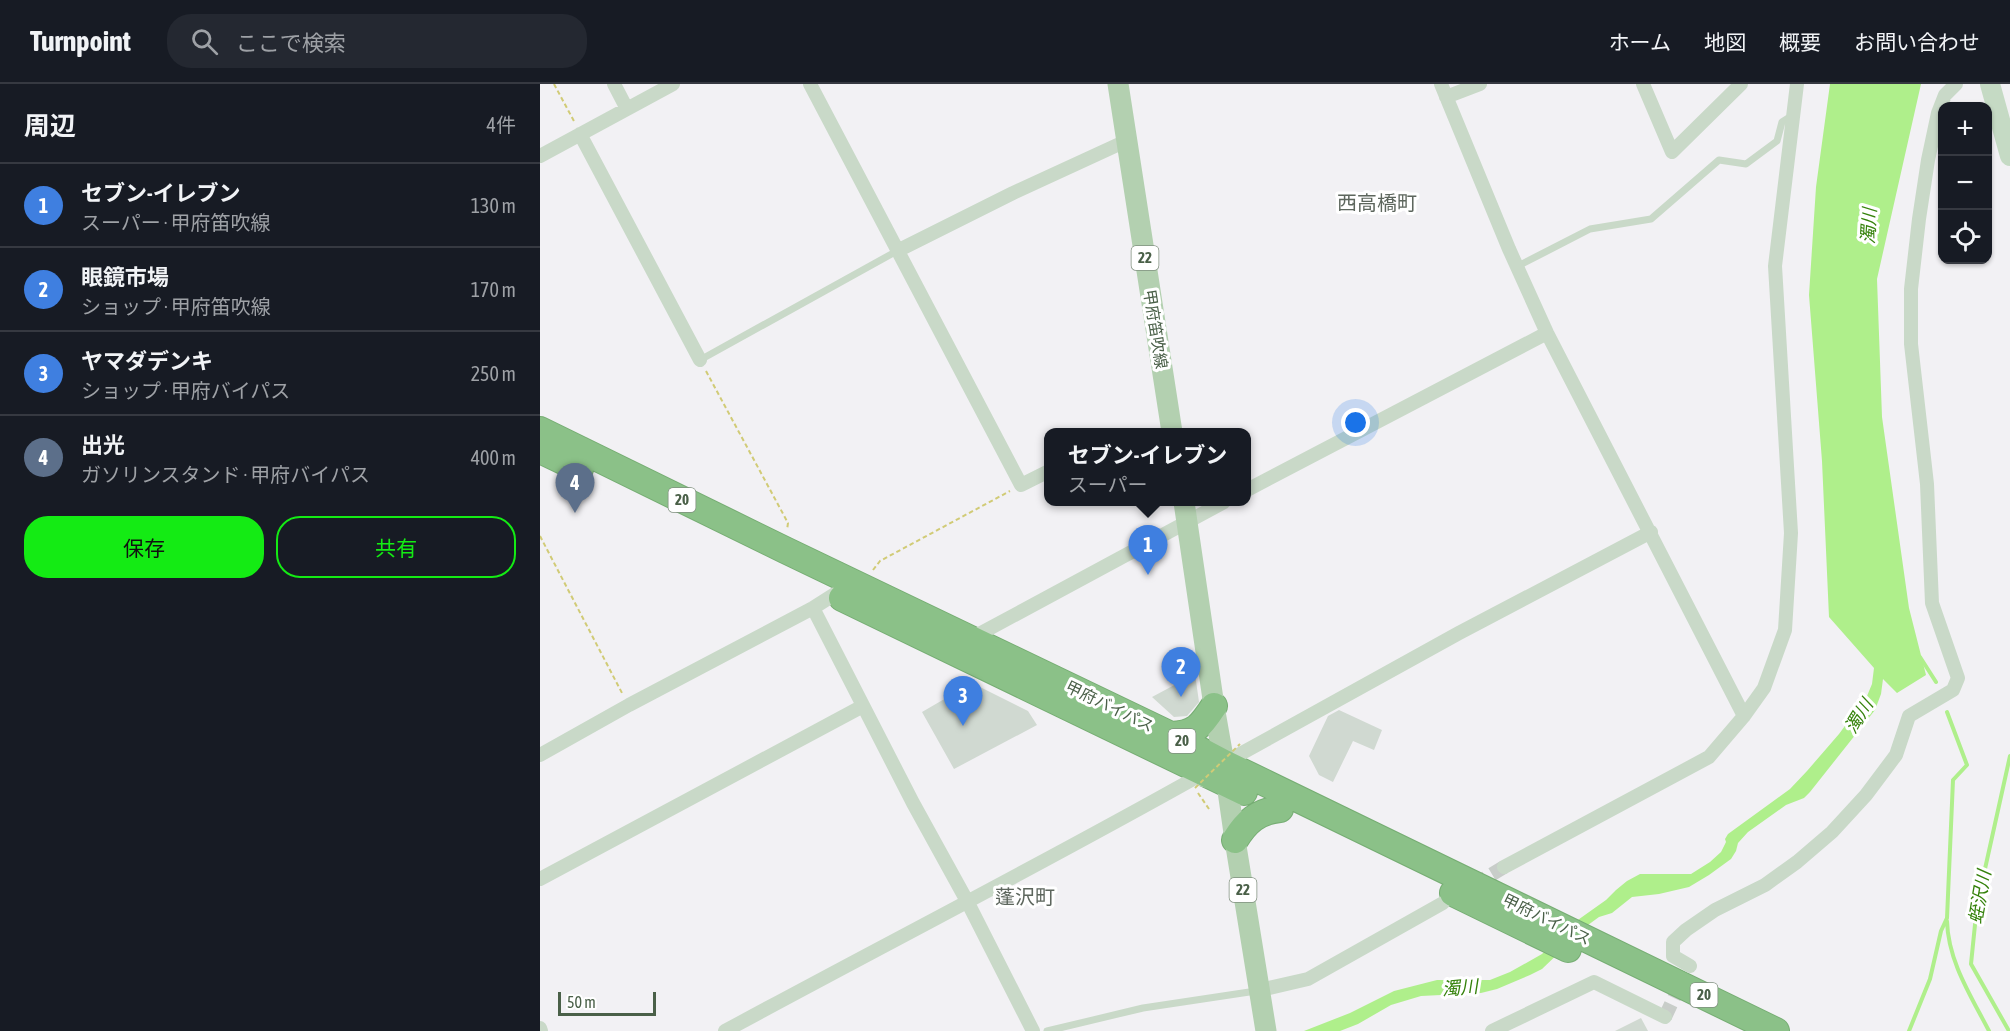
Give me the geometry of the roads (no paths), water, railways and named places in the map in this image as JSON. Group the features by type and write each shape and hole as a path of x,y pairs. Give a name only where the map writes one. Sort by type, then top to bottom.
{"highway":[{"name":"甲府バイパス","path":"540,430 785,550 830,587 970,639 1171,735 1225,774 1280,809 1502,907"},
{"name":"甲府バイパス","path":"540,450 1225,774 1620,965 1776,1031"},
{"path":"1171,735 1187,734 1206,718 1214,706"},
{"path":"1235,840 1242,828 1253,818 1270,810 1280,809"},
{"name":"甲府バイパス","path":"1620,965 1736,1031"}],"main road":[{"name":"甲府笛吹線","path":"1118,84 1171,428"},
{"name":"22","path":"1186,511 1214,706 1266,1031"}],"street":[{"path":"614,84 627,109"},
{"path":"540,156 673,84"},
{"path":"810,84 1021,484 1044,473"},
{"path":"1441,84 1516,267 1547,333 1744,716"},
{"path":"1446,97 1480,84"},
{"path":"1643,84 1672,152 1741,84"},
{"path":"1504,867 1709,757 1744,716 1764,688 1785,630 1791,533 1775,266 1797,84"},
{"path":"1690,966 1673,956 1673,942 1715,909 1773,879 1832,832 1866,795 1896,756 1909,716 1953,690 1958,678 1932,603 1927,484 1911,344 1911,289 1928,160 1938,113 1945,95 1956,84"},
{"path":"1990,84 2010,156"},
{"path":"580,134 700,360"},
{"path":"897,251 1012,193 1126,141"},
{"path":"1251,488 1547,333"},
{"path":"970,639 1186,511 1205,506"},
{"path":"725,1031 1069,848 1195,778 1225,774 1459,633 1651,532"},
{"path":"540,755 830,587 863,706 1033,1031"},
{"path":"540,879 863,706"},
{"path":"1261,993 1308,980 1443,903"},
{"path":"1492,1031 1594,982 1665,1017"}],"lane":[{"path":"1516,267 1590,229 1651,219 1719,160 1746,164 1778,141 1782,122 1794,114"},
{"path":"700,360 897,251"},
{"path":"1047,1031 1143,1008 1261,993"}],"water":[{"name":"濁川","path":"1830,84 1921,84 1877,279 1882,417 1909,608 1926,675 1897,693 1883,679 1881,694 1875,710 1810,792 1804,798 1786,805 1748,832 1738,843 1731,859 1689,887 1632,897 1612,913 1599,917 1588,925 1542,969 1497,989 1481,993 1421,996 1391,1005 1358,1024 1340,1031 1304,1031 1350,1013 1394,991 1437,980 1490,980 1510,972 1542,954 1575,922 1606,900 1627,881 1640,874 1691,874 1721,852 1728,834 1790,789 1839,734 1867,696 1872,684 1874,668 1829,617 1822,461 1809,295 1816,187"}],"waterway":[{"path":"1920,657 1936,682"},
{"path":"1909,1031 1930,979 1941,931 1947,918 1953,780 1967,765 1947,712"},
{"name":"蛭沢川","path":"2009,1031 1971,964 1977,905 2010,756"},
{"path":"1947,921 1948,936 1956,964 1989,1031"}],"tunnel":[{"path":"1474,885 1504,867"},
{"path":"1665,1017 1682,981"}],"place":[{"name":"出光","path":"575,513"},
{"name":"セブン-イレブン","path":"1148,575"},
{"name":"眼鏡市場","path":"1181,697"},
{"name":"ヤマダデンキ","path":"963,726"}],"district":[{"name":"西高橋町","path":"1377,203"},
{"name":"蓬沢町","path":"1025,897"}]}
